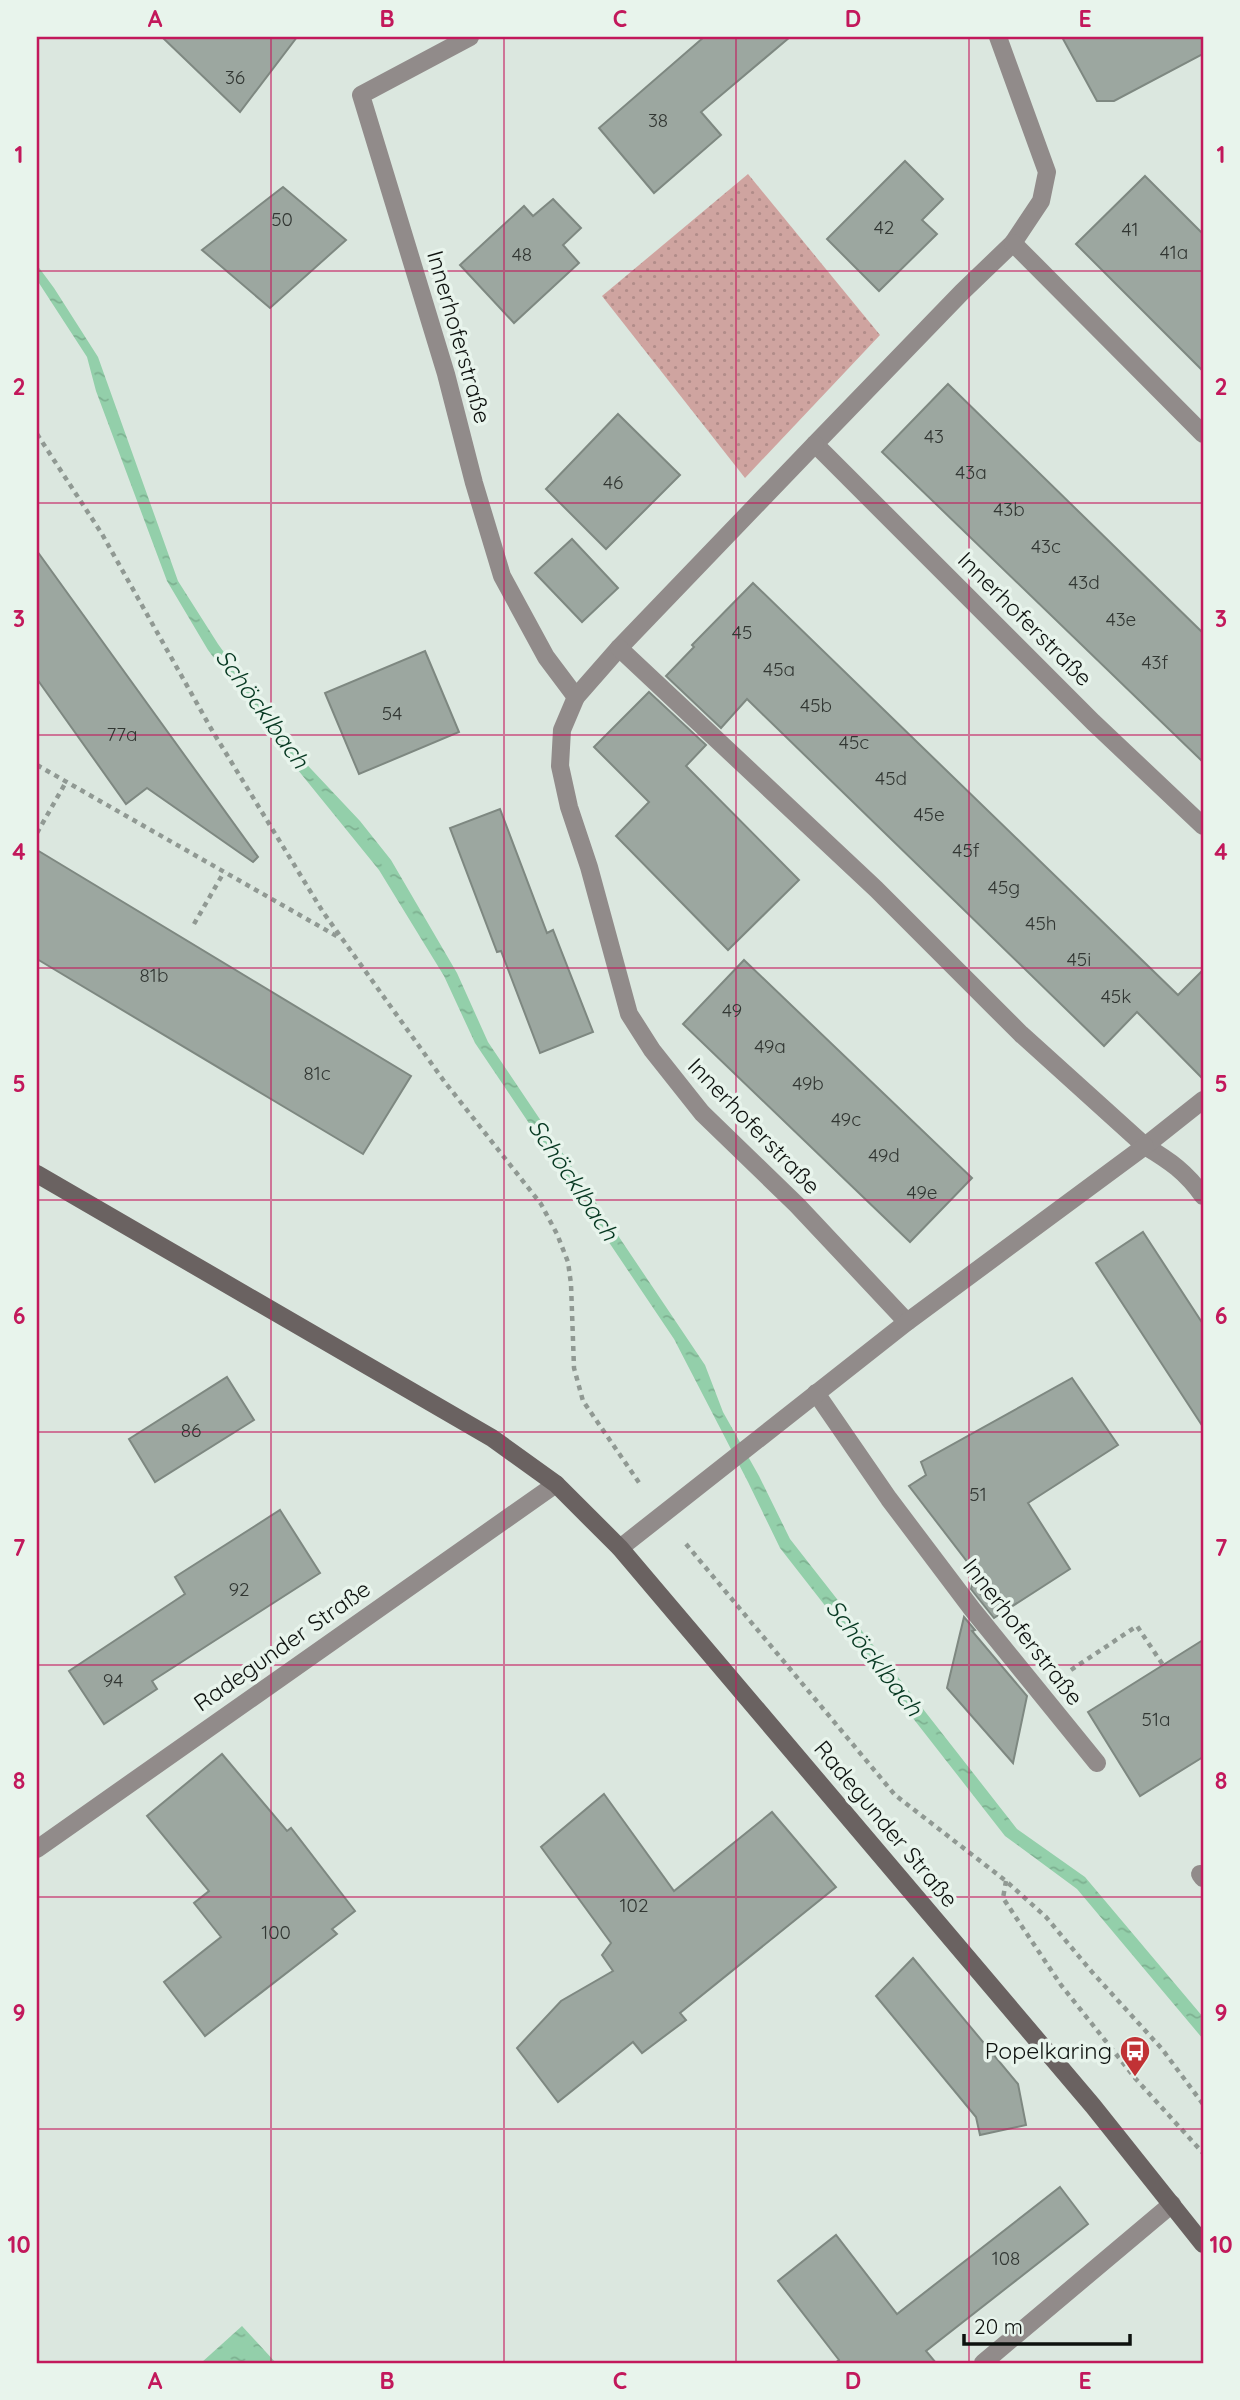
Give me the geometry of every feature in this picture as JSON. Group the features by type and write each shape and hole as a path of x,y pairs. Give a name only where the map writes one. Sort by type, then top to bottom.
{"main road":[{"name":"Radegunder Straße","path":"37,1174 492,1438 556,1484 620,1548 1093,2106 1203,2244"}],"street":[{"name":"Innerhoferstraße","path":"470,37 361,94 446,374 474,483 502,576 546,657 576,697"},
{"name":"Innerhoferstraße","path":"907,1322 797,1205 702,1113 667,1072 629,1014 569,807 560,766 562,730 576,697 619,648 962,292 1013,243 1041,201 1047,172 998,37"},
{"path":"1013,243 1203,433"},
{"name":"Innerhoferstraße","path":"815,444 1093,722 1203,826"},
{"path":"619,648 866,880 1021,1034 1145,1146 1169,1160 1189,1177 1203,1196"},
{"path":"620,1548 907,1322 1203,1100"},
{"name":"Innerhoferstraße","path":"816,1393 889,1499 972,1609 1097,1763"},
{"name":"Radegunder Straße","path":"37,1849 556,1484"},
{"path":"983,2363 1172,2204"}],"path":[{"path":"37,434 102,534 220,743 323,912 444,1081 541,1205 568,1262 575,1368 583,1401 631,1474 895,1795 1006,1881 1046,1917 1162,2049 1203,2104"},
{"path":"37,765 342,939"},
{"path":"37,833 66,782"},
{"path":"194,924 224,872"},
{"path":"1039,1692 1137,1626 1163,1665"},
{"path":"1006,1881 1003,1898 1061,1985 1135,2078 1203,2153"}],"shaded area":[{"path":"748,174 880,335 745,478 602,296"}],"water":[{"name":"Schöcklbach","path":"37,265 98,357 178,581 218,644 296,753 360,821 391,860 457,973 488,1042 705,1365 723,1412 790,1539 1017,1829 1085,1877 1203,2017 1203,2039 1077,1889 1005,1836 780,1548 674,1339 475,1043 444,976 379,870 289,759 208,650 167,581 96,391 87,357 37,280"},
{"path":"242,2326 276,2363 201,2363"}],"building":[{"path":"162,37 297,37 240,112"},
{"path":"704,37 790,37 701,112 721,135 654,193 599,128"},
{"path":"1062,37 1203,37 1203,54 1114,101 1097,101"},
{"path":"905,161 943,199 922,220 937,234 879,291 827,239"},
{"path":"1145,176 1203,234 1203,371 1076,244"},
{"path":"283,187 346,240 270,308 202,250"},
{"path":"553,199 581,228 563,245 579,263 514,323 460,265 524,206 533,216"},
{"path":"948,384 1203,633 1203,762 882,452"},
{"path":"618,414 680,475 606,549 546,489"},
{"path":"572,539 618,588 582,622 535,573"},
{"path":"37,551 258,857 253,862 147,788 126,804 37,679"},
{"path":"753,583 1178,995 1203,970 1203,1079 1137,1012 1104,1046 747,699 721,728 666,676 694,647 692,645"},
{"path":"425,651 459,732 359,774 325,693"},
{"path":"649,692 706,745 686,766 799,880 728,950 616,836 649,802 594,747"},
{"path":"500,809 547,933 553,930 593,1032 540,1053 501,951 497,952 450,828"},
{"path":"37,850 411,1076 363,1154 37,959"},
{"path":"744,960 972,1178 910,1242 683,1024"},
{"path":"1143,1232 1203,1324 1203,1427 1096,1263"},
{"path":"227,1377 254,1420 155,1482 129,1439"},
{"path":"1072,1378 1118,1445 1028,1503 1070,1569 994,1618 971,1589 975,1572 909,1486 926,1475 921,1462"},
{"path":"280,1510 320,1573 152,1681 157,1689 104,1724 69,1671 185,1594 175,1577"},
{"path":"964,1617 975,1630 972,1631 1027,1696 1013,1763 947,1688"},
{"path":"1203,1640 1203,1757 1140,1796 1088,1712"},
{"path":"222,1754 287,1831 291,1828 355,1911 332,1929 337,1934 205,2036 164,1982 221,1937 194,1903 209,1891 147,1816"},
{"path":"604,1794 674,1891 772,1812 836,1887 680,2013 686,2020 642,2053 633,2042 558,2102 517,2048 561,2001 613,1971 602,1955 611,1943 541,1847"},
{"path":"913,1958 1018,2084 1026,2125 980,2135 976,2117 876,1996"},
{"path":"1060,2187 1088,2224 926,2351 936,2363 835,2363 839,2360 778,2281 836,2235 897,2314"}],"place":[{"name":"Popelkaring","path":"1135,2078"}]}
